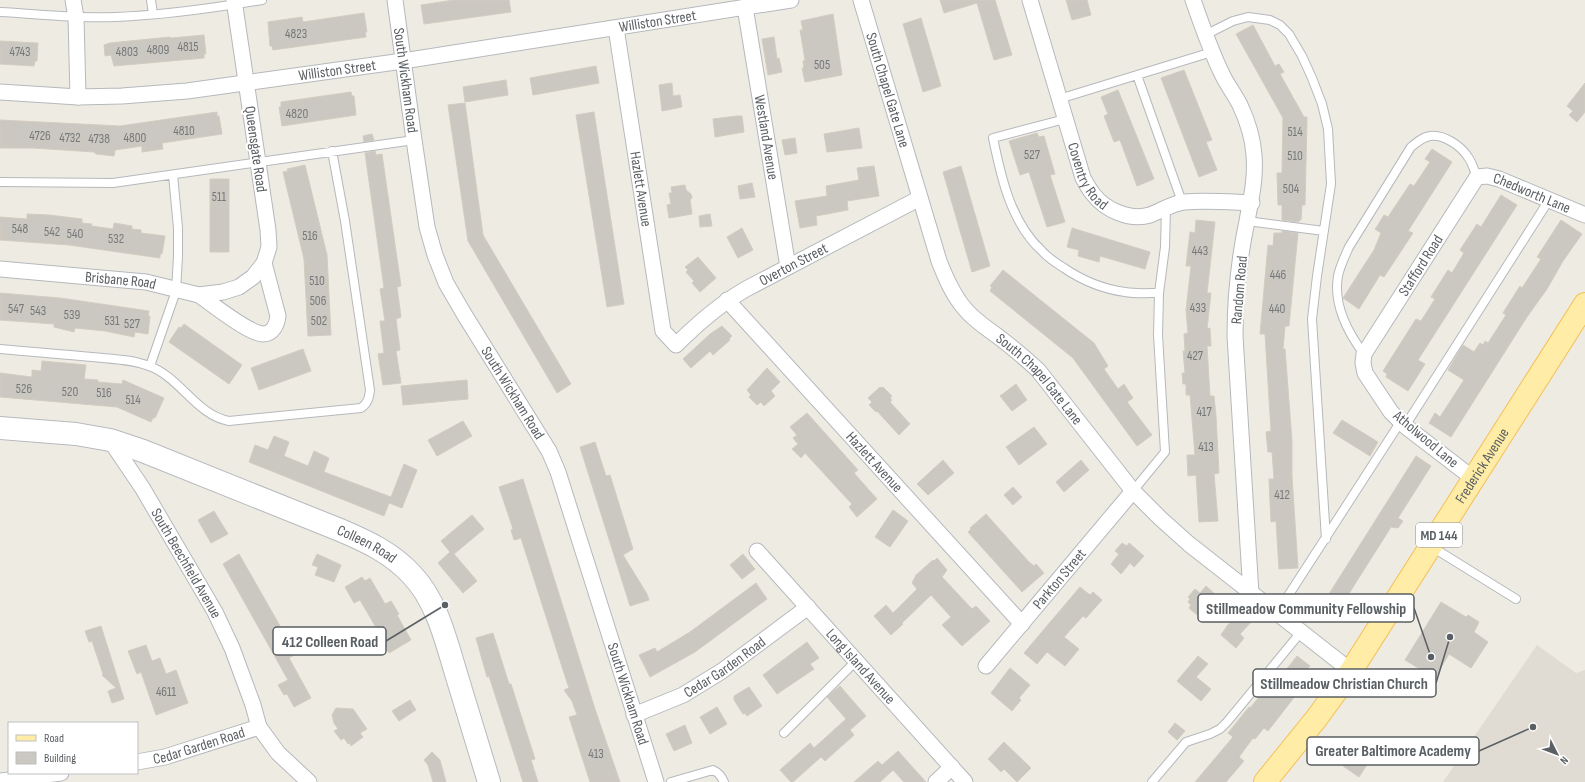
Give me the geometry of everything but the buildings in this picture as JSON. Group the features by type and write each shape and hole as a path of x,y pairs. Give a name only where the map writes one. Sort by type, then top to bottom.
{"main road":[{"name":"Frederick Avenue","path":"1265,782 1316,719 1351,671 1585,304"}],"street":[{"path":"73,0 76,17 78,97"},
{"name":"South Wickham Road","path":"395,0 427,227 435,255 446,283 464,314 550,451 558,472 656,782"},
{"name":"Williston Street","path":"0,92 78,97 152,95 403,61 792,0"},
{"name":"South Chapel Gate Lane","path":"861,0 939,261 946,280 954,294 966,310 978,322 1022,355 1038,370 1134,491 1189,544 1351,671"},
{"name":"Coventry Road","path":"1030,0 1083,178 1093,194 1105,206 1132,216 1148,215 1182,202 1205,201 1252,203"},
{"name":"Random Road","path":"1193,0 1212,52 1240,106 1249,128 1254,154 1255,174 1252,203 1247,221 1235,305 1235,336 1251,594"},
{"name":"Queensgate Road","path":"234,2 269,247 264,263 253,277 239,287"},
{"name":"Westland Avenue","path":"746,7 788,267"},
{"name":"Hazlett Avenue","path":"616,28 663,331 676,345"},
{"name":"Chedworth Lane","path":"1477,177 1487,176 1499,179 1585,215"},
{"name":"Stafford Road","path":"1364,354 1477,177"},
{"name":"Overton Street","path":"676,345 727,300 920,198"},
{"path":"199,295 251,330 264,334 271,331 277,324 278,316 264,263"},
{"name":"Brisbane Road","path":"0,269 146,282 176,291 199,295 223,292 239,287"},
{"name":"Hazlett Avenue","path":"727,300 1022,624"},
{"name":"Atholwood Lane","path":"1364,354 1363,363 1365,373 1391,412 1474,479"},
{"path":"0,428 76,434 110,440"},
{"name":"South Beechfield Avenue","path":"110,440 143,489 215,612 232,648 253,705 259,727 278,753 310,782"},
{"name":"Colleen Road","path":"110,440 143,451 340,530 369,543 403,566 412,575 427,596 442,630 489,782"},
{"name":"Parkton Street","path":"986,666 1134,491"},
{"name":"Long Island Avenue","path":"757,551 965,782"},
{"name":"Cedar Garden Road","path":"634,715 683,695 709,679 808,607"},
{"name":"Cedar Garden Road","path":"138,762 165,757 259,727"},
{"path":"936,782 952,768"},
{"path":"0,781 53,774"}],"lane":[{"path":"151,0 153,14"},
{"path":"0,12 76,17 115,17 153,14 234,2 262,0"},
{"path":"1205,35 1233,21 1248,17 1270,20 1280,25 1289,34 1302,56 1322,104 1328,129 1331,184 1312,319 1326,539"},
{"path":"1059,99 1212,52"},
{"path":"1137,75 1182,202"},
{"path":"1065,119 993,138 1000,170 1018,218 1029,237 1041,251 1079,278 1104,288 1127,293 1159,293"},
{"path":"1364,354 1346,327 1337,290 1338,276 1342,262 1349,247 1411,147 1420,140 1430,136 1439,136 1460,148 1468,157 1477,177"},
{"path":"0,182 113,183 414,140"},
{"path":"0,349 126,360 150,366 166,376 210,414 220,419 229,421 361,408 366,404 369,398 370,390 345,221 332,151"},
{"path":"150,366 176,291 178,228 173,175"},
{"path":"1277,613 1549,200"},
{"path":"1134,491 1165,452 1158,335 1159,293 1165,246 1166,208"},
{"path":"1247,221 1324,231"},
{"path":"1431,547 1516,599"},
{"path":"1152,782 1186,742 1210,734 1220,729 1227,722 1301,632"},
{"path":"784,733 856,661"},
{"path":"671,782 713,770 718,772 724,782"}],"shaded area":[{"path":"1537,645 1576,673 1585,670 1585,782 1443,782"}],"place":[{"name":"412 Colleen Road","path":"445,605"},
{"name":"Stillmeadow Christian Church","path":"1450,637"},
{"name":"Stillmeadow Community Fellowship","path":"1431,657"},
{"name":"Greater Baltimore Academy","path":"1533,727"}]}
